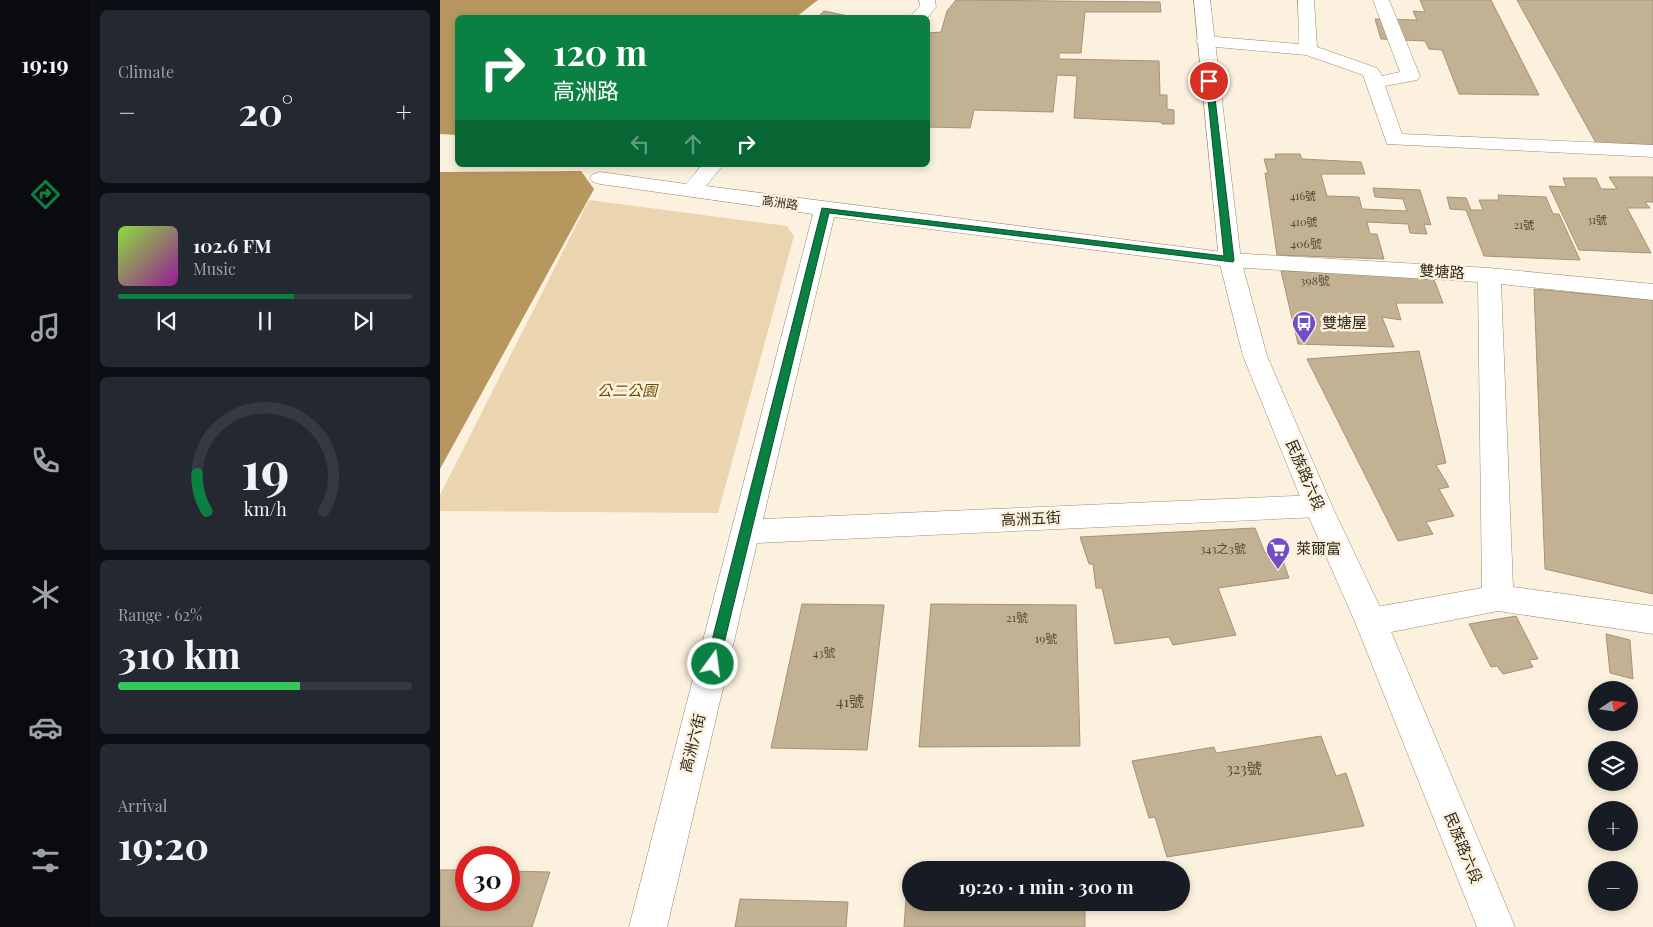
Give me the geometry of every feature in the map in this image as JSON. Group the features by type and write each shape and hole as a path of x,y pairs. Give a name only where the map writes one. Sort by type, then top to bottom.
{"street":[{"path":"920,15 928,7 927,0"},
{"name":"民族路六段","path":"1202,0 1230,260 1256,356 1318,506 1371,622 1496,927"},
{"path":"1306,0 1308,50"},
{"path":"1374,83 1410,76 1382,0"},
{"path":"1205,41 1308,50 1371,72 1394,140 1653,151"},
{"path":"692,190 710,167"},
{"name":"高洲路","path":"600,178 825,210 1230,260"},
{"name":"高洲六街","path":"648,927 825,210"},
{"name":"雙塘路","path":"1230,260 1489,275 1653,292"},
{"path":"1489,275 1498,598"},
{"name":"高洲五街","path":"745,532 1318,506"},
{"path":"1371,622 1498,598 1653,620"}],"green space":[{"name":"公二公園","path":"589,200 787,226 794,236 718,513 440,511 440,495"}],"shaded area":[{"path":"440,0 818,0 799,15 455,15 455,135 440,134"},
{"path":"581,171 594,189 440,469 440,172"}],"building":[{"path":"956,0 1160,2 1161,12 1085,12 1081,53 1059,53 1059,59 1159,61 1160,95 1167,95 1167,109 1174,110 1174,124 1074,118 1077,76 1057,75 1053,112 974,110 970,128 930,127 930,33 941,32 947,11"},
{"path":"1420,0 1491,0 1539,95 1459,94 1442,50 1429,49 1425,41 1381,39 1375,19 1417,20 1413,11 1425,12"},
{"path":"1517,0 1653,0 1653,145 1596,143"},
{"path":"824,11 843,15 820,15"},
{"path":"1275,154 1300,154 1302,159 1361,162 1365,174 1321,174 1327,196 1359,197 1362,209 1407,211 1403,199 1375,197 1373,188 1420,190 1431,225 1424,224 1427,234 1410,233 1408,224 1367,222 1370,234 1377,234 1384,259 1277,255 1265,173 1268,173 1264,159 1276,159"},
{"path":"1609,177 1653,177 1653,202 1645,202 1650,208 1627,208 1651,253 1579,250 1549,186 1566,187 1563,178 1596,178 1601,189 1617,189"},
{"path":"1498,195 1546,197 1553,214 1559,214 1580,260 1484,256 1466,210 1450,209 1447,197 1466,198 1471,210 1483,210 1479,200 1499,200"},
{"path":"1281,271 1407,274 1433,277 1443,303 1396,303 1401,320 1382,317 1394,347 1298,344"},
{"path":"1534,289 1653,300 1653,594 1545,569"},
{"path":"1419,351 1446,463 1436,465 1449,487 1439,489 1454,516 1426,522 1433,534 1398,541 1307,359"},
{"path":"1255,528 1265,553 1280,552 1289,578 1218,588 1236,635 1173,645 1169,637 1115,644 1102,588 1096,588 1093,564 1089,564 1080,537"},
{"path":"802,604 884,605 867,750 771,748"},
{"path":"931,604 1076,605 1080,746 919,747"},
{"path":"1516,616 1538,659 1529,660 1533,667 1503,674 1497,666 1491,667 1469,624"},
{"path":"1606,634 1630,640 1633,679 1610,673"},
{"path":"1321,736 1336,776 1346,773 1364,826 1167,857 1155,817 1149,818 1132,761 1214,747 1216,753"},
{"path":"440,870 455,870 455,911 520,911 520,871 550,872 532,927 440,927"},
{"path":"740,899 848,902 846,927 735,927"},
{"path":"905,911 1085,911 1085,927 904,927"}],"place":[{"name":"雙塘屋","path":"1304,344"},
{"name":"萊爾富","path":"1278,570"}],"route":[{"path":"713,664 825,210 1230,260 1209,81"}]}
